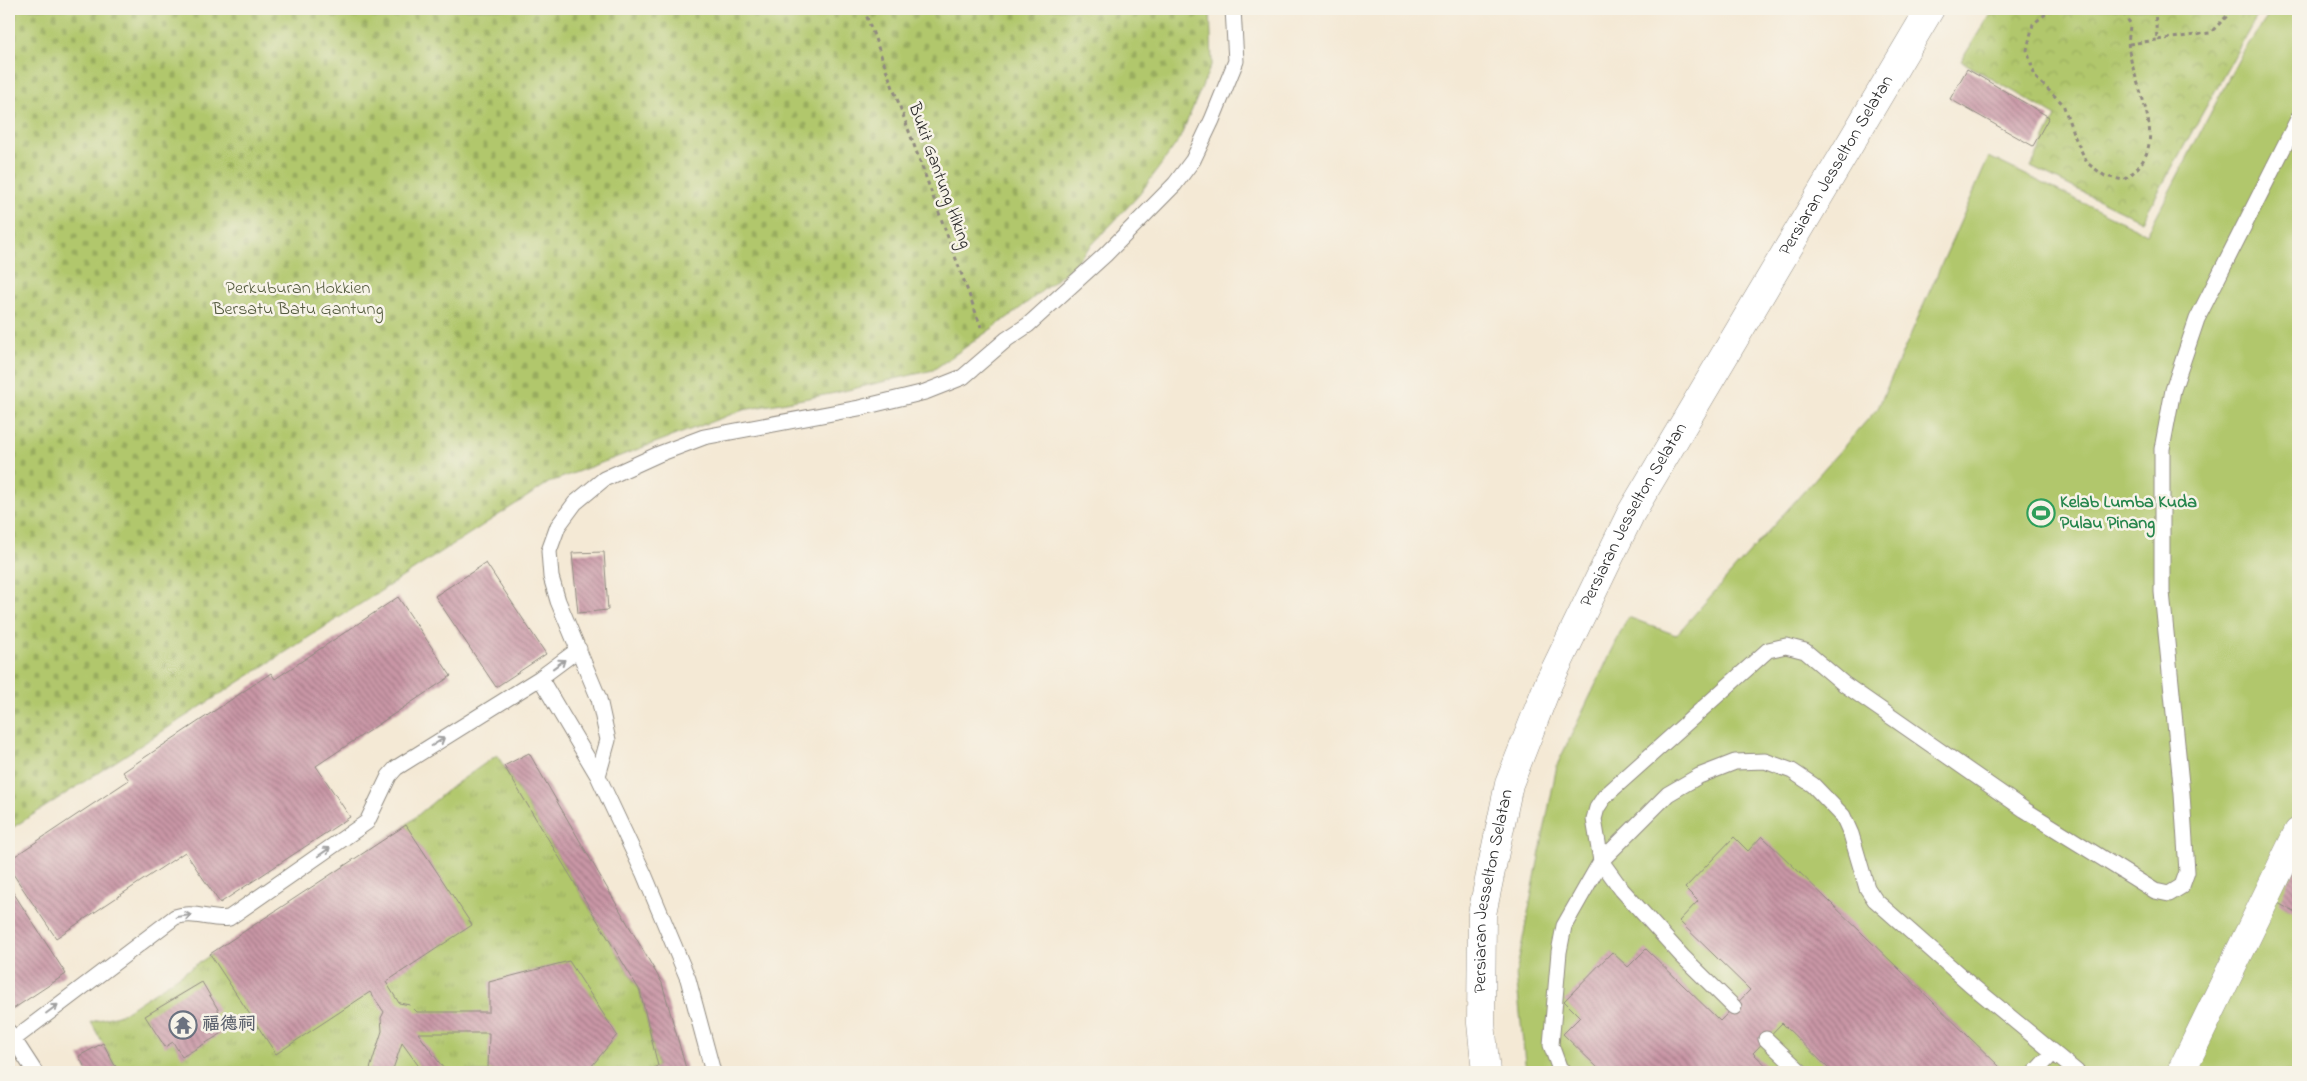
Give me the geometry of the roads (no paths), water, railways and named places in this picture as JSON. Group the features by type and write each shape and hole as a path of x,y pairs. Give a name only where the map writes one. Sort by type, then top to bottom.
{"street":[{"name":"Persiaran Jesselton Selatan","path":"1486,1072 1481,1023 1482,914 1509,784 1549,682 1632,513 1930,9"},
{"path":"2181,1072 2298,832"}],"lane":[{"path":"598,776 608,740 599,700 558,601 551,577 549,552 558,526 575,503 604,479 659,454 704,437 858,408 925,392 963,377 991,352 1028,325 1105,255 1175,184 1193,160 1236,61 1233,9"},
{"path":"1734,1007 1676,949 1622,890 1602,861 1594,819 1597,808 1605,796 1768,650 1786,646 1805,651 1844,684 2025,810 2155,891 2169,894 2182,886 2187,872 2182,794 2162,592 2162,449 2174,390 2197,319 2298,119"},
{"path":"35,1072 11,1036 175,917 185,913 221,919 230,918 367,822 389,776 396,768 540,678 579,649"},
{"path":"540,678 598,776 644,874 688,980 714,1072"},
{"path":"1563,1072 1559,1067 1551,1045 1559,952 1564,926 1602,861 1668,794 1699,776 1735,762 1765,761 1792,771 1813,785 1843,816 1851,834 1866,888 1874,900 1970,984 2077,1072"},
{"path":"1766,1040 1802,1072"},
{"path":"2035,1072 2053,1054"}],"place":[{"name":"Kelab Lumba Kuda Pulau Pinang","path":"2041,513"},
{"name":"福德祠","path":"183,1025"}],"park label":[{"name":"Perkuburan Hokkien Bersatu Batu Gantung","path":"298,299"}]}
